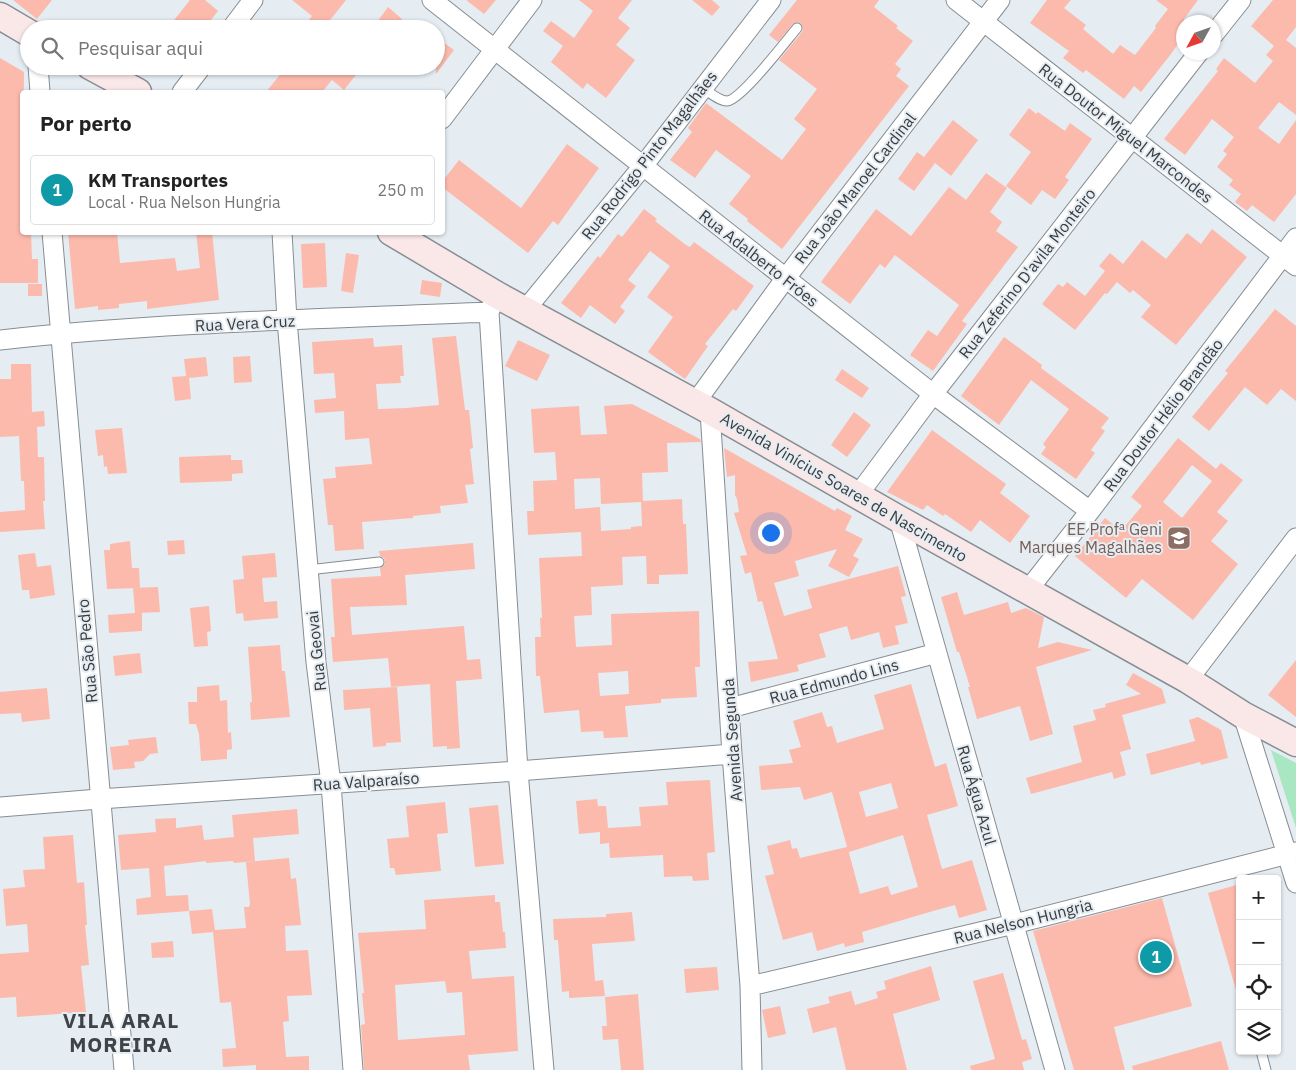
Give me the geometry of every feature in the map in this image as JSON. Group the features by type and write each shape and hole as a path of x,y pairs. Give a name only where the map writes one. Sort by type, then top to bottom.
{"street":[{"path":"238,20 253,0"},
{"name":"Rua Adalberto Fróes","path":"432,0 933,394 1090,511"},
{"path":"445,115 532,0"},
{"name":"Rua Rodrigo Pinto Magalhães","path":"526,309 643,166 771,0"},
{"name":"Rua Doutor Miguel Marcondes","path":"956,0 1289,261"},
{"name":"Rua João Manoel Cardinal","path":"703,407 785,279 1000,0"},
{"path":"1221,25 1240,0"},
{"path":"0,16 20,28"},
{"name":"Rua Zeferino D'avila Monteiro","path":"858,495 933,394 1193,60"},
{"path":"39,75 40,90"},
{"path":"107,75 134,90"},
{"path":"184,90 195,75"},
{"name":"Rua São Pedro","path":"52,235 99,799 124,1070"},
{"name":"Rua Geovai","path":"282,235 287,320 308,570 330,784 353,1070"},
{"name":"Avenida Vinícius Soares de Nascimento","path":"395,235 493,303 526,309 1188,680 1243,715 1296,743"},
{"name":"Rua Doutor Hélio Brandão","path":"1028,590 1289,261 1296,238"},
{"path":"493,303 518,771 544,1070"},
{"name":"Rua Vera Cruz","path":"0,340 60,333 287,320 493,303"},
{"name":"Avenida Segunda","path":"703,407 730,708 750,986 752,1070"},
{"name":"Rua Água Azul","path":"899,519 1056,1070"},
{"path":"1188,680 1296,538"},
{"name":"Rua Edmundo Lins","path":"730,708 937,653"},
{"path":"1243,715 1292,853 1296,883"},
{"name":"Rua Valparaíso","path":"0,807 518,771 732,754"},
{"name":"Rua Nelson Hungria","path":"750,986 1014,924 1292,853"}],"lane":[{"path":"703,88 721,100 734,99 745,89 797,28"},
{"path":"308,570 379,562"},
{"path":"1262,1055 1266,1070"}],"green space":[{"path":"1271,750 1296,763 1296,828"}],"building":[{"path":"13,0 52,0 37,19"},
{"path":"190,0 205,0 218,11 211,20 174,20"},
{"path":"292,0 346,0 330,20 309,20 312,16"},
{"path":"466,0 496,0 484,14"},
{"path":"579,0 632,0 618,18 630,28 616,45 635,60 606,98 587,83 583,89 551,62 563,46 543,31 551,21 574,38 593,11"},
{"path":"692,0 712,0 720,7 712,16"},
{"path":"797,0 879,0 874,7 913,41 895,64 901,69 896,76 909,86 782,249 729,204 751,176 716,150 695,178 670,160 692,132 688,128 706,103 782,160 806,129 794,119 817,89 779,60 802,32 801,24 798,22 793,24 778,42 769,35"},
{"path":"1047,0 1071,0 1064,8 1086,25 1083,29 1113,54 1120,45 1135,55 1168,9 1156,0 1198,0 1187,15 1176,15 1176,47 1171,54 1141,92 1134,86 1124,99 1086,70 1083,73 1063,58 1069,51 1030,23"},
{"path":"1273,0 1296,0 1296,27 1286,40 1296,48 1296,115 1279,102 1258,128 1279,144 1296,120 1296,194 1274,222 1252,205 1247,211 1235,202 1241,194 1229,185 1233,180 1217,167 1227,154 1223,151 1234,137 1212,119 1185,155 1164,139 1218,71 1216,69 1224,58 1255,83 1273,61 1266,55 1274,46 1251,26"},
{"path":"388,7 402,19 401,20 379,20"},
{"path":"445,44 454,50 445,62"},
{"path":"0,58 20,70 20,75 24,75 24,90 20,90 20,235 31,235 32,259 38,259 38,283 0,283"},
{"path":"280,75 356,75 344,90 332,80 324,90 268,90"},
{"path":"1029,108 1065,131 1070,123 1092,139 1065,177 1069,180 1055,199 1042,190 1031,205 1006,186 1031,152 1009,135"},
{"path":"953,120 978,140 951,176 935,163 914,191 898,179 917,152 924,157"},
{"path":"567,144 599,168 558,225 553,221 528,253 445,189 445,178 459,160 521,208"},
{"path":"986,173 1007,188 990,212 1002,222 996,231 1018,247 962,321 967,324 933,371 910,355 928,330 937,336 959,305 895,255 885,268 880,264 850,304 821,282 876,209 911,236 949,187 966,200"},
{"path":"644,209 657,219 655,221 686,245 690,247 694,242 754,286 736,311 733,309 705,344 708,346 685,379 648,352 673,317 647,297 670,266 650,251 628,280 636,286 620,307 625,311 615,324 590,305 581,318 561,303 598,256 600,258 618,234 622,237"},
{"path":"1212,229 1247,257 1176,345 1141,317 1151,305 1133,290 1130,293 1117,282 1107,294 1105,293 1075,330 1042,304 1058,284 1063,287 1067,282 1085,296 1105,271 1099,266 1110,253 1123,264 1142,240 1166,259 1187,233 1201,244"},
{"path":"68,235 117,235 120,263 175,258 177,271 200,268 196,235 212,235 219,300 147,309 147,301 119,304 119,308 98,310 98,306 75,309"},
{"path":"325,243 327,287 303,288 301,244"},
{"path":"346,253 359,255 353,293 341,291"},
{"path":"422,280 442,283 440,297 420,294"},
{"path":"28,284 42,284 42,296 28,296"},
{"path":"1275,309 1296,326 1296,401 1281,389 1267,405 1245,387 1209,431 1192,417 1228,373 1225,371"},
{"path":"456,336 465,410 469,410 473,448 470,449 474,484 465,485 468,503 440,506 441,513 413,516 413,518 362,522 364,549 335,551 333,525 328,525 323,479 336,478 335,467 372,464 369,438 345,440 344,411 315,413 314,400 336,398 334,373 314,374 312,342 373,338 374,347 402,345 404,376 400,376 401,383 376,384 378,409 406,408 439,405 432,338"},
{"path":"1004,337 1042,365 1041,368 1109,418 1101,428 1105,431 1091,450 1095,453 1076,479 1041,454 1046,447 1043,444 1069,409 1031,380 999,425 961,396"},
{"path":"518,340 550,355 537,381 505,366"},
{"path":"250,356 252,382 234,383 233,357"},
{"path":"206,357 208,376 189,378 191,399 175,401 172,377 186,376 184,359"},
{"path":"11,364 31,364 32,412 44,411 45,426 37,427 38,457 44,457 45,501 43,501 45,529 0,532 0,512 25,510 24,481 21,481 19,436 0,437 0,379 11,379"},
{"path":"842,369 869,388 862,398 835,380"},
{"path":"632,404 700,439 701,442 667,443 668,472 642,473 643,501 682,499 683,524 686,524 688,574 659,575 659,584 647,584 646,556 622,557 623,585 591,587 592,615 574,616 576,647 612,645 611,614 699,611 700,667 695,667 697,697 661,699 661,703 625,706 628,737 604,738 603,731 581,732 579,710 544,713 540,676 536,676 535,637 541,637 540,618 542,618 539,558 582,556 581,532 528,535 527,511 534,511 533,481 557,480 555,452 534,453 531,409 579,406 581,435 607,434 604,406","holes":["600,478 601,504 641,502 642,526 631,527 631,529 601,531 600,507 575,509 574,479","628,671 629,694 600,696 598,673"]},
{"path":"854,412 871,425 847,457 831,445"},
{"path":"122,428 127,473 108,474 107,466 104,467 103,455 98,456 95,430"},
{"path":"932,430 1006,484 1000,493 1030,516 1010,543 980,520 971,532 945,514 943,516 927,505 923,510 887,492"},
{"path":"1178,438 1216,469 1221,463 1243,480 1217,512 1228,521 1211,541 1238,564 1193,620 1142,579 1126,598 1075,556 1105,518 1121,531 1142,506 1131,497","holes":["1192,465 1212,481 1182,518 1163,502"]},
{"path":"724,448 835,511 837,508 852,516 845,530 863,539 853,556 859,559 849,577 828,566 837,549 795,561 799,576 774,583 784,616 812,608 807,590 898,566 906,596 901,597 908,623 895,626 899,644 883,648 879,632 851,640 847,626 819,634 826,657 797,665 799,671 751,682 748,662 778,659 762,601 758,602 751,572 745,574 740,556 747,555 734,513 739,512 735,495 735,475 727,477"},
{"path":"231,455 231,460 242,460 243,473 232,474 232,481 180,483 179,457"},
{"path":"184,540 185,554 168,555 167,541"},
{"path":"130,541 132,568 139,568 140,588 107,589 104,550 110,550 110,544"},
{"path":"473,543 475,569 405,575 407,605 350,607 352,635 464,626 467,660 480,659 482,679 456,681 460,748 447,749 447,746 433,747 430,684 391,687 388,658 333,662 331,637 335,637 331,579 381,576 380,568 385,562 384,558 380,556 379,551"},
{"path":"35,553 37,567 51,565 55,595 30,599 29,590 22,590 18,555"},
{"path":"275,553 277,577 262,578 264,602 277,601 278,618 244,621 243,613 236,614 233,580 244,579 242,556"},
{"path":"158,587 160,612 138,613 142,613 142,631 109,633 108,615 135,613 133,588"},
{"path":"957,592 964,615 1008,602 1011,613 1026,608 1044,617 1038,648 1058,642 1092,650 1036,667 1053,734 1030,741 1020,706 977,719 968,687 970,687 959,652 957,652 941,597"},
{"path":"209,606 211,631 207,632 208,646 194,647 190,608"},
{"path":"280,645 282,671 285,671 290,717 251,720 250,702 252,702 248,647"},
{"path":"140,653 142,673 115,676 113,656"},
{"path":"1296,660 1296,717 1268,695"},
{"path":"1133,673 1162,689 1166,703 1122,715 1131,749 1120,752 1126,775 1114,779 1112,772 1031,794 1026,778 1082,762 1073,726 1096,720 1093,710 1106,707 1105,704 1141,694 1126,685"},
{"path":"911,684 935,767 946,763 958,806 927,815 942,869 972,860 987,910 959,918 955,905 862,932 864,942 845,947 844,943 817,951 812,932 783,940 765,876 774,874 767,846 790,840 792,849 797,848 800,858 847,847 832,792 804,800 800,787 761,790 759,766 793,763 789,750 801,747 793,721 822,712 827,727 832,726 837,743 884,729 874,695","holes":["891,783 898,808 866,817 859,792","903,835 918,887 891,895 888,886 860,894 848,849 849,852"]},
{"path":"219,685 220,701 227,700 228,733 231,732 232,749 227,750 227,759 201,761 199,734 196,724 189,724 188,702 197,702 197,687"},
{"path":"397,687 401,742 386,743 386,746 373,747 370,708 344,710 343,690"},
{"path":"47,688 50,719 22,722 21,713 0,714 0,692"},
{"path":"1198,717 1221,730 1228,758 1201,765 1200,762 1151,775 1146,754 1195,741 1189,720"},
{"path":"156,737 158,753 150,754 143,761 134,762 135,768 113,770 110,747 129,745 128,740"},
{"path":"710,780 715,852 707,853 709,880 693,881 692,876 664,877 663,855 610,858 609,843 600,844 600,832 579,834 576,801 597,799 598,806 606,806 608,828 641,826 639,807 668,805 666,782"},
{"path":"445,802 448,833 437,834 441,871 396,875 394,868 390,868 387,839 409,837 406,806"},
{"path":"498,805 504,864 475,867 469,808"},
{"path":"297,809 299,834 253,838 255,861 206,863 206,861 164,866 166,896 188,895 189,911 137,915 136,899 151,897 149,868 121,870 118,835 156,832 155,819 176,818 176,828 202,825 204,840 234,837 232,815"},
{"path":"73,835 77,883 84,882 87,925 85,925 89,965 81,966 86,1012 17,1017 16,997 0,998 0,954 29,952 27,924 6,926 3,889 25,887 23,870 45,869 43,837"},
{"path":"289,858 291,879 296,878 301,925 285,926 286,951 308,950 312,995 287,996 289,1021 283,1022 286,1057 309,1056 309,1070 256,1070 256,1065 223,1067 222,1049 236,1048 231,1002 220,1003 213,932 192,934 189,911 212,909 215,930 246,928 244,907 249,907 250,904 246,862"},
{"path":"1236,885 1236,990 1208,893"},
{"path":"495,895 495,902 500,902 506,948 469,951 472,979 514,976 518,1051 468,1055 470,1070 364,1070 361,1025 365,1024 362,993 364,993 358,933 426,929 424,900","holes":["445,981 447,993 462,992 465,1035 398,1040 395,985"]},
{"path":"1162,898 1192,1006 1114,1027 1125,1070 1074,1070 1033,931"},
{"path":"632,912 635,941 592,944 595,981 603,980 605,996 569,998 569,991 562,992 558,940 554,940 553,919 606,917 606,914"},
{"path":"173,941 174,957 152,958 151,943"},
{"path":"931,966 940,1000 893,1014 907,1070 846,1070 836,1027 813,1033 807,1009 830,1003 828,997 851,991 855,1005 878,998 876,992 886,989 884,981"},
{"path":"717,967 719,990 686,993 684,969"},
{"path":"1003,973 1022,1040 1026,1039 1032,1059 1022,1062 1024,1070 971,1070 970,1066 995,1059 973,981"},
{"path":"638,994 644,1070 621,1070 618,1039 603,1040 602,1026 607,1026 605,997"},
{"path":"780,1006 786,1034 768,1038 762,1010"},
{"path":"1221,1041 1229,1070 1133,1070 1132,1066"}],"place":[{"name":"EE Profª Geni Marques Magalhães","path":"1179,538"},
{"name":"KM Transportes","path":"1156,957"}],"district":[{"name":"VILA ARAL MOREIRA","path":"121,1033"}]}
